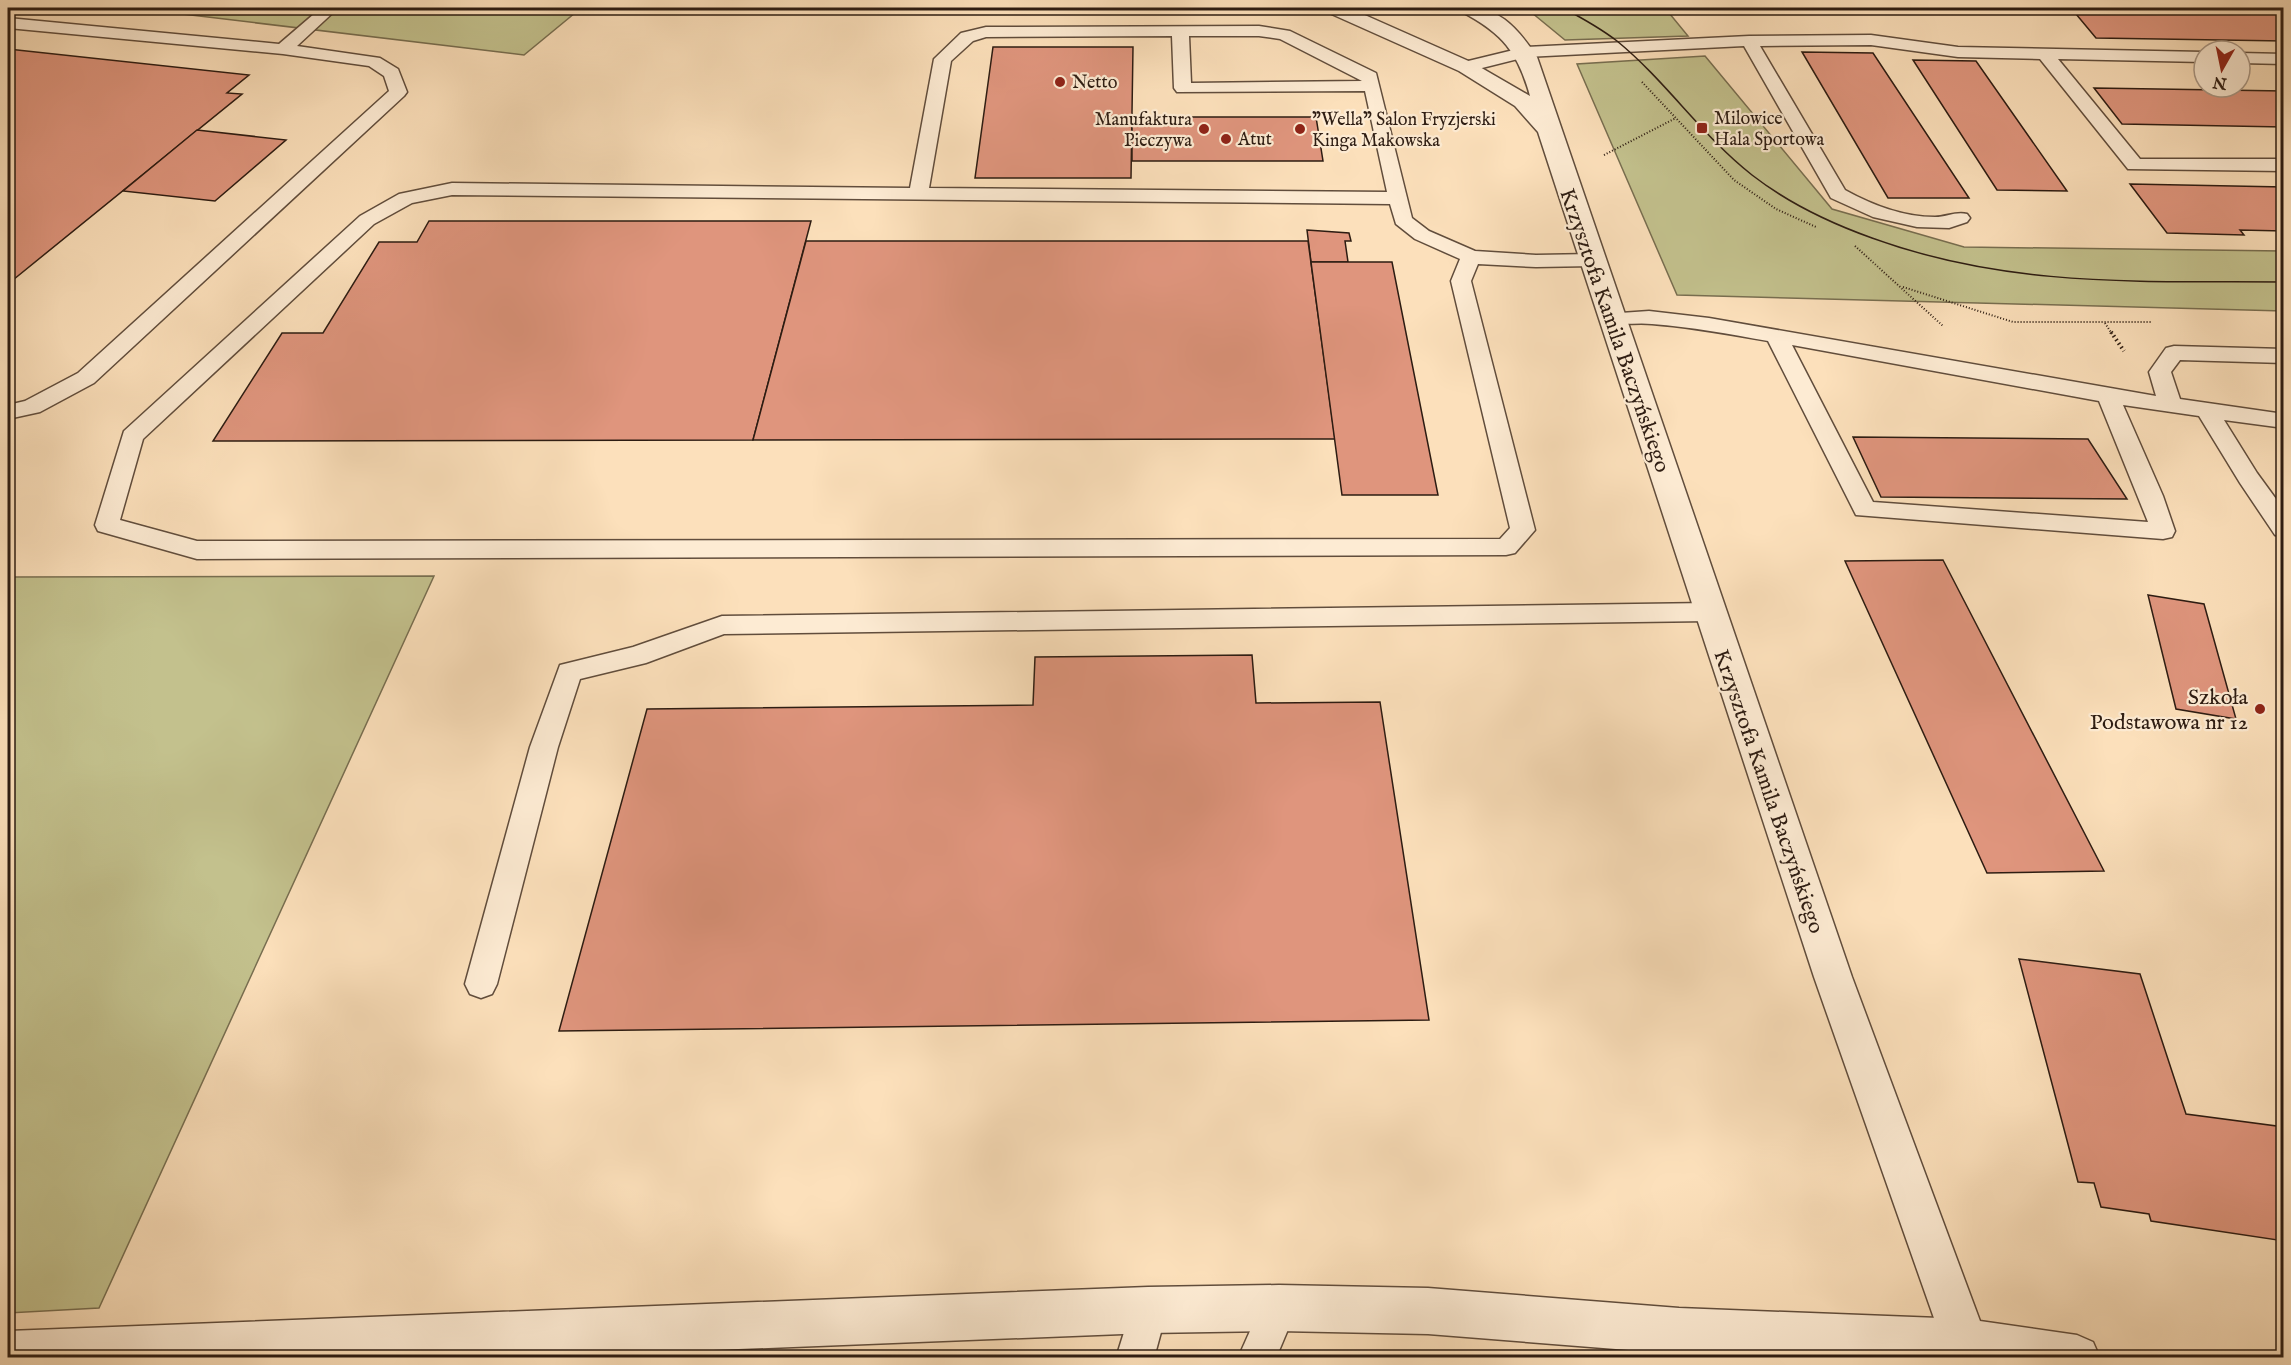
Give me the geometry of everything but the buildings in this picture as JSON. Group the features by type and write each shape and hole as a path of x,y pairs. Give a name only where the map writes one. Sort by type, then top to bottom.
{"street":[{"name":"Krzysztofa Kamila Baczyńskiego","path":"1334,8 1466,67 1522,101 1549,130"},
{"name":"Krzysztofa Kamila Baczyńskiego","path":"1469,8 1492,18 1526,52 1536,76 1549,130 1709,612 1833,977 1965,1342"},
{"path":"8,1354 1148,1310 1279,1308 1428,1311 1680,1331 1965,1342 2077,1358"}],"lane":[{"path":"283,49 330,8"},
{"path":"8,23 283,49 374,62 393,73 398,92 86,378 32,407 8,412"},
{"path":"918,194 943,59 967,37 986,32 1259,31 1284,35 1370,77 1403,220 1422,236 1471,257 1536,261 1593,260"},
{"path":"1180,32 1183,88 1372,86"},
{"path":"1466,67 1526,52 1749,41 1871,40 1958,52 2192,57"},
{"path":"1749,41 1838,194 1868,209 1922,222 1954,222 1960,218"},
{"path":"2044,53 2135,165 2283,165"},
{"path":"2252,58 2283,59"},
{"path":"1398,198 452,189 406,198 367,220 132,435 106,525 197,550 1506,547 1523,530 1461,281 1471,257"},
{"path":"1613,318 1649,317 1709,324 2108,396 2170,403 2283,421"},
{"path":"1776,336 1865,509 2163,531 2151,496 2108,396"},
{"path":"2170,403 2160,372 2174,353 2283,356"},
{"path":"2206,409 2248,478 2283,529"},
{"path":"481,984 544,747 569,672 637,656 722,625 1709,612"},
{"path":"1257,1358 1279,1308"},
{"path":"1135,1358 1148,1310"}],"path":[{"path":"1611,49 1734,180 1776,209 1819,228"},
{"path":"1604,155 1676,118"},
{"path":"1852,243 1951,333"},
{"path":"1900,286 2013,322 2058,322"},
{"path":"2105,322 2128,356"}],"shaded area":[{"path":"132,8 581,8 524,55"},
{"path":"1526,8 1665,8 1688,36 1565,40"},
{"path":"1705,56 1832,209 1964,247 2283,251 2283,311 1677,295 1577,64"},
{"path":"434,576 99,1308 8,1313 8,577"}],"tram line":[{"path":"1563,8 1617,41 1652,73 1734,160 1752,175 1795,203 1856,232 1923,254 1974,266 2025,274 2127,281 2284,282"}],"place":[{"name":"Netto","path":"1060,82"},
{"name":"Milowice Hala Sportowa","path":"1702,128"},
{"name":"Manufaktura Pieczywa","path":"1204,129"},
{"name":"\"Wella\" Salon Fryzjerski Kinga Makowska","path":"1300,129"},
{"name":"Atut","path":"1226,139"},
{"name":"Szkoła Podstawowa nr 12","path":"2260,709"}]}
